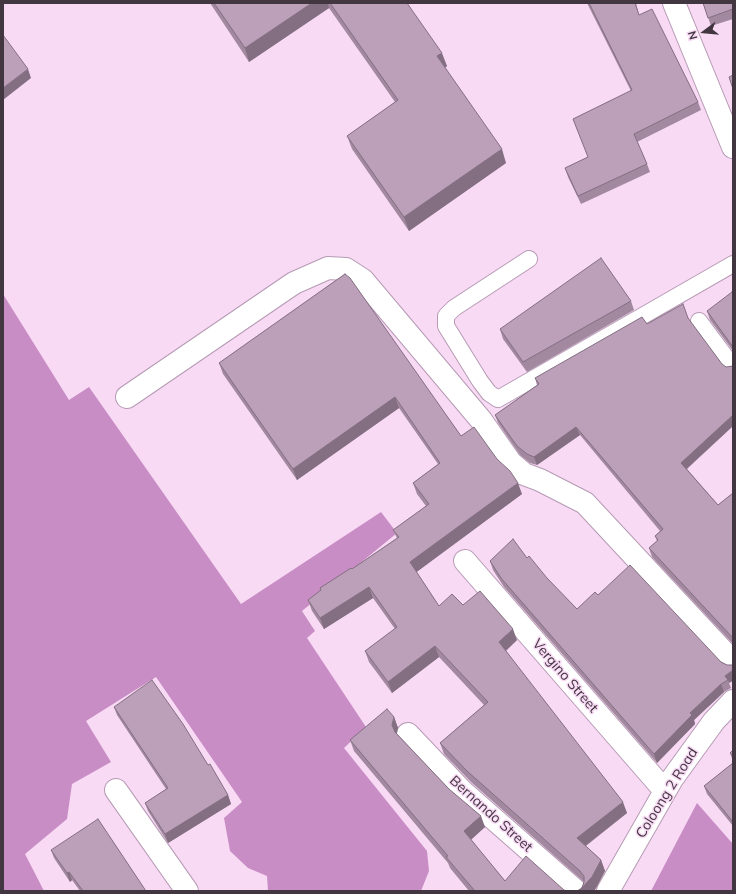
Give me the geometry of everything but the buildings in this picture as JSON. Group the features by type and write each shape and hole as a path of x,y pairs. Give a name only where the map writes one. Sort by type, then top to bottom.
{"street":[{"path":"674,3 733,147"},
{"path":"127,397 294,283 328,268 346,269 363,280 481,420 511,463 524,474 540,480 585,503 733,662"},
{"name":"Vergino Street","path":"465,561 665,791"},
{"name":"Coloong 2 Road","path":"608,891 665,791 714,721 733,701"},
{"name":"Bernando Street","path":"408,734 462,791 576,891"},
{"path":"116,790 187,891"}],"lane":[{"path":"528,259 454,308 446,316 446,326 449,332 489,393 498,399 733,264"},
{"path":"699,321 733,367"}],"shaded area":[{"path":"3,294 69,400 89,387 241,604 381,512 397,533 302,611 315,631 307,638 366,727 344,748 427,851 429,871 421,891 268,891 267,876 248,868 230,851 224,818 242,802 156,677 86,721 111,762 72,784 67,819 25,854 44,891 3,891"},
{"path":"697,803 733,844 733,891 651,891"}]}
